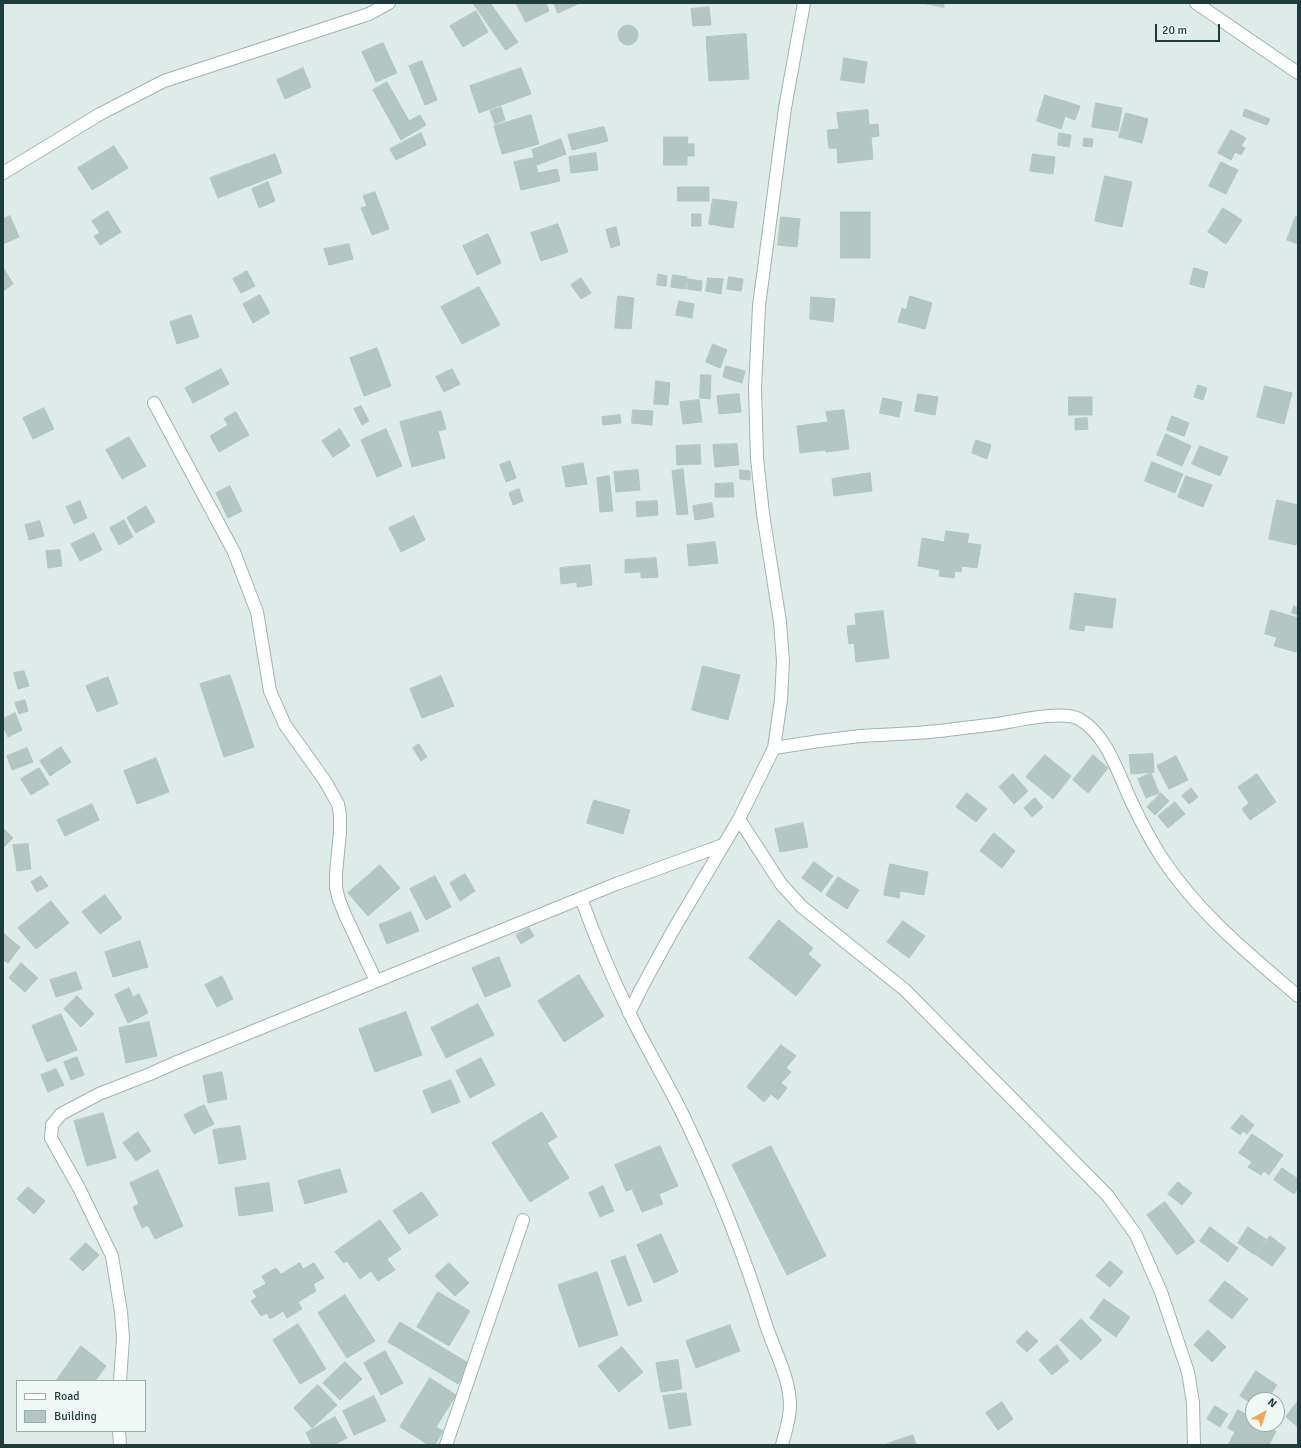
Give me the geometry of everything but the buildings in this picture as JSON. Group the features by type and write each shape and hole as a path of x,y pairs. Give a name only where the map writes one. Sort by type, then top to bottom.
{"street":[{"path":"3,173 100,114 164,81 368,14 389,3"},
{"path":"630,1013 642,987 672,932 739,819 774,748 781,700 783,661 780,622 763,514 757,458 755,389 759,306 785,108 804,3"},
{"path":"1196,3 1298,73"},
{"path":"154,403 234,552 256,612 270,691 285,726 325,781 338,804 340,815 340,832 336,888 346,917 376,981"},
{"path":"774,748 861,736 945,731 1028,719 1064,716 1078,718 1089,725 1099,736 1109,753 1143,825 1162,858 1181,883 1209,916 1241,947 1298,996"},
{"path":"739,819 780,884 802,907 905,990 1108,1196 1132,1229 1161,1292 1188,1372 1192,1403 1194,1445"},
{"path":"120,1380 123,1338 121,1312 112,1256 79,1188 51,1138 52,1126 61,1114 99,1094 376,981 581,898 724,845"},
{"path":"581,898 603,957 706,1165 756,1291 770,1338 784,1372 788,1390 790,1406 782,1445"},
{"path":"446,1445 523,1220"},
{"path":"119,1432 120,1445"}]}
